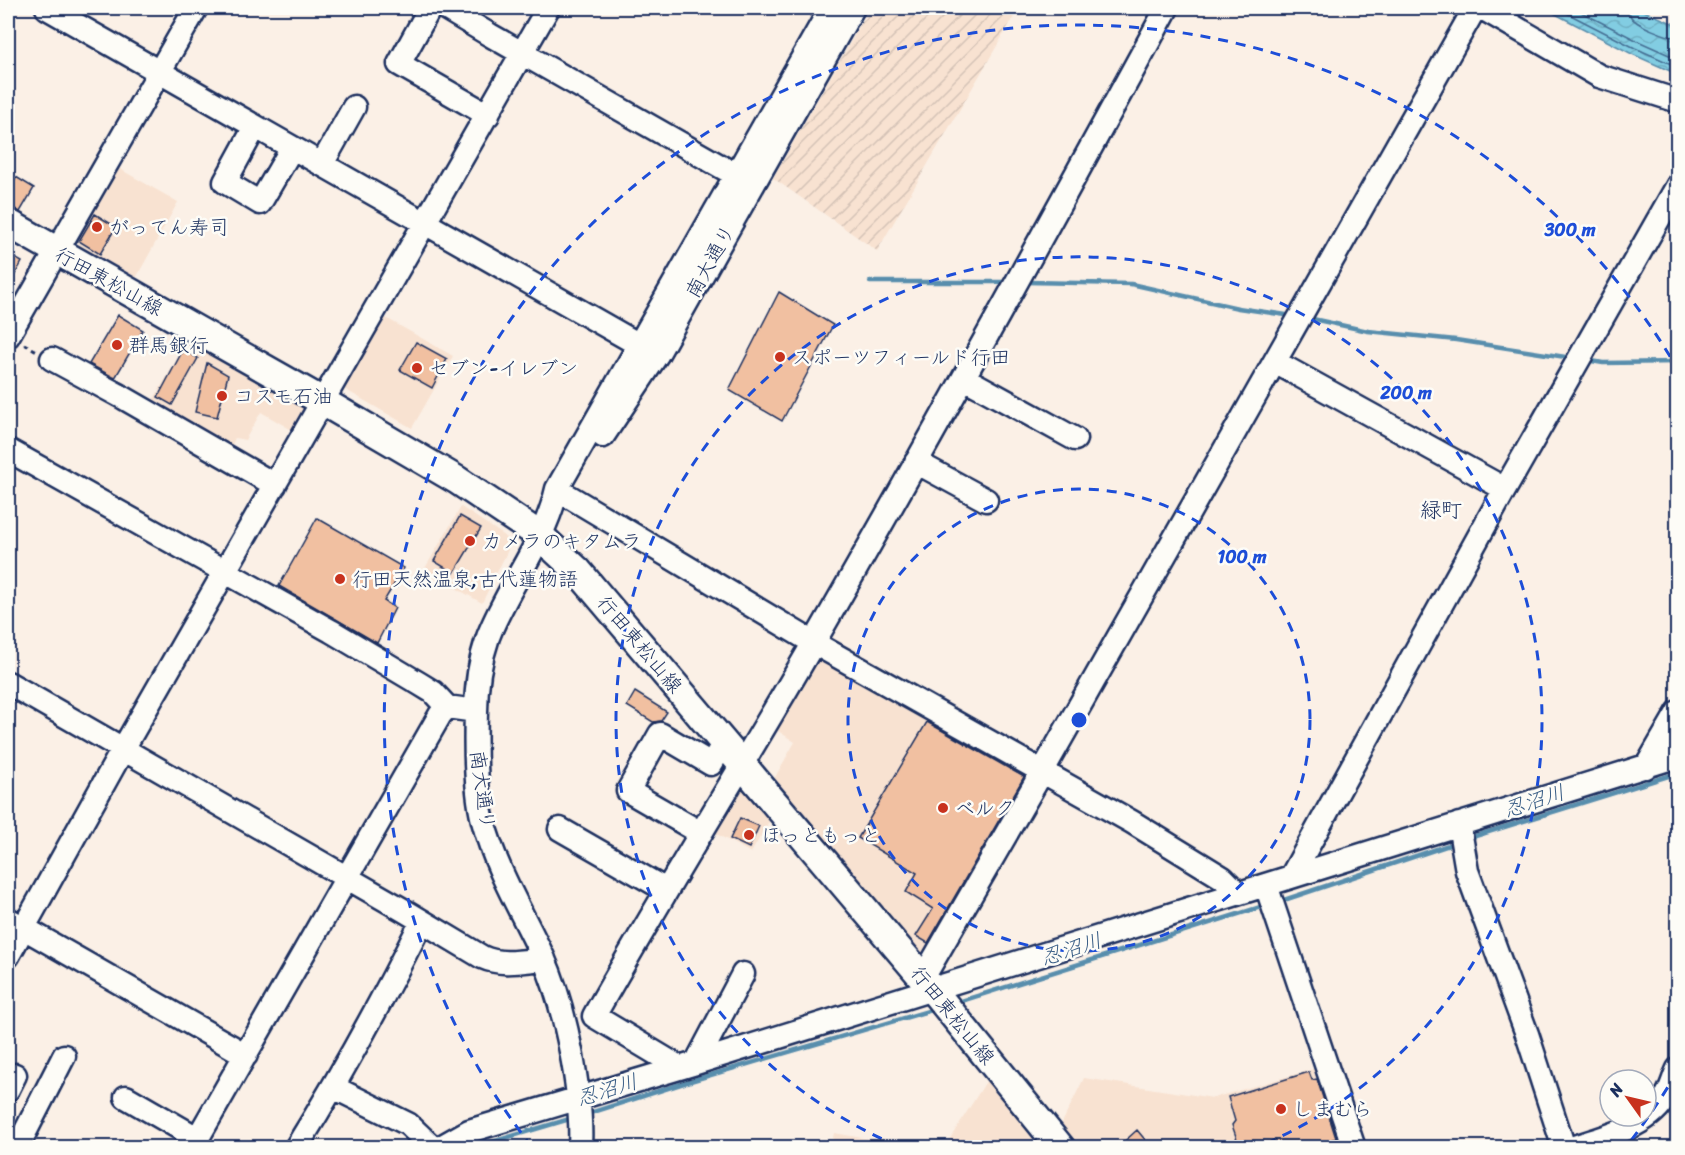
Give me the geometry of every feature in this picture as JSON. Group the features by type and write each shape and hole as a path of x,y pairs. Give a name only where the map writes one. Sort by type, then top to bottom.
{"main road":[{"name":"行田東松山線","path":"8,223 457,480 539,535 578,571 927,983 1061,1148"}],"street":[{"path":"47,8 160,70 255,128 648,350"},
{"path":"8,336 196,8"},
{"path":"430,8 399,64 488,114"},
{"path":"446,8 745,180"},
{"path":"8,956 16,923 123,749 548,8"},
{"path":"688,1065 594,1016 666,890 743,766 814,644 964,378 1167,8"},
{"path":"927,983 1042,772 1475,8"},
{"path":"1482,8 1599,76 1677,102"},
{"name":"南大通り","path":"580,1148 578,1098 563,1017 544,959 499,868 483,819 477,768 476,711 478,682 488,638 559,500 556,489 648,350 844,9"},
{"path":"322,164 354,106"},
{"path":"255,128 225,182 260,202 292,148"},
{"path":"1291,877 1505,489 1677,185"},
{"path":"52,359 275,485"},
{"path":"1275,362 1505,489"},
{"path":"964,378 1074,439"},
{"path":"8,450 331,631 420,684 447,707 476,711"},
{"path":"916,462 986,500"},
{"path":"559,500 1132,822 1223,878 1238,893"},
{"path":"8,683 494,963 544,959"},
{"path":"126,1097 195,1143 440,715 447,707"},
{"path":"1646,767 1677,712"},
{"path":"701,833 628,791 660,734 711,764 724,743"},
{"path":"439,1148 469,1131 688,1065 927,983 1266,885 1677,756"},
{"path":"1459,824 1467,870 1527,1034 1564,1148"},
{"path":"560,829 666,890"},
{"path":"1266,885 1354,1148"},
{"path":"296,1148 380,1003 422,921"},
{"path":"16,923 246,1055"},
{"path":"688,1065 743,974"},
{"path":"17,1148 63,1056"},
{"path":"1572,1148 1624,1130 1651,1116 1667,1096 1677,1069"},
{"path":"333,1087 408,1124 433,1148"}],"shaded area":[{"path":"870,8 1019,8 877,251 773,178"},
{"path":"118,168 178,202 136,278 80,248 77,240"},
{"path":"379,314 453,356 412,428 339,386"},
{"name":"コスモ石油","path":"188,340 302,404 307,417 297,433 261,412 245,440 235,438 230,449 148,409"},
{"path":"461,507 505,536 508,550 482,603 424,570"},
{"path":"823,656 1030,773 924,960 774,779 795,742 775,729 814,658"},
{"path":"740,782 771,818 751,853 711,831"},
{"path":"1324,1066 1348,1138 1320,1148 1080,1148 1061,1125 1084,1078 1213,1098"},
{"path":"987,1080 1044,1147 944,1148"},
{"path":"834,1133 913,1147 831,1147"}],"water":[{"path":"1544,8 1637,8 1677,25 1677,74 1632,54"}],"building":[{"path":"16,177 34,188 20,212 8,204 8,192"},
{"path":"95,214 116,227 100,254 79,241"},
{"path":"8,254 22,262 8,287"},
{"name":"スポーツフィールド行田","path":"779,292 833,325 782,421 729,390"},
{"path":"118,315 143,330 115,378 89,364"},
{"path":"416,342 447,359 432,388 400,370"},
{"path":"183,350 198,358 172,405 158,397"},
{"path":"207,363 228,375 217,417 195,412"},
{"path":"460,516 481,528 454,573 434,561"},
{"name":"行田天然温泉;古代蓮物語","path":"317,518 404,568 384,601 395,608 377,643 279,586"},
{"path":"635,692 667,712 661,721 653,722 627,706"},
{"name":"ベルク","path":"927,722 1024,777 928,943 916,936 933,909 906,892 917,873 858,838"},
{"path":"740,818 759,826 749,848 730,839"},
{"name":"しまむら","path":"1309,1072 1312,1080 1317,1079 1336,1138 1308,1148 1240,1148 1232,1125 1235,1121 1228,1097"},
{"path":"1137,1130 1152,1148 1117,1148"}],"waterway":[{"path":"870,282 1009,282"},
{"path":"1026,282 1131,284 1238,308 1293,316"},
{"path":"1308,318 1368,331 1456,340 1572,358"},
{"path":"1586,360 1603,363 1678,362"},
{"name":"忍沼川","path":"1469,838 1678,773"},
{"name":"忍沼川","path":"1278,902 1455,843"},
{"name":"忍沼川","path":"955,1003 1267,905"},
{"name":"忍沼川","path":"587,1114 935,1009"},
{"name":"忍沼川","path":"472,1148 573,1118"}],"place":[{"name":"がってん寿司","path":"97,227"},
{"name":"群馬銀行","path":"117,345"},
{"name":"スポーツフィールド行田","path":"780,357"},
{"name":"セブン-イレブン","path":"417,368"},
{"name":"コスモ石油","path":"222,396"},
{"name":"カメラのキタムラ","path":"470,541"},
{"name":"行田天然温泉;古代蓮物語","path":"340,579"},
{"name":"ベルク","path":"943,808"},
{"name":"ほっともっと","path":"749,835"},
{"name":"しまむら","path":"1281,1109"}],"district":[{"name":"緑町","path":"1441,510"}]}
